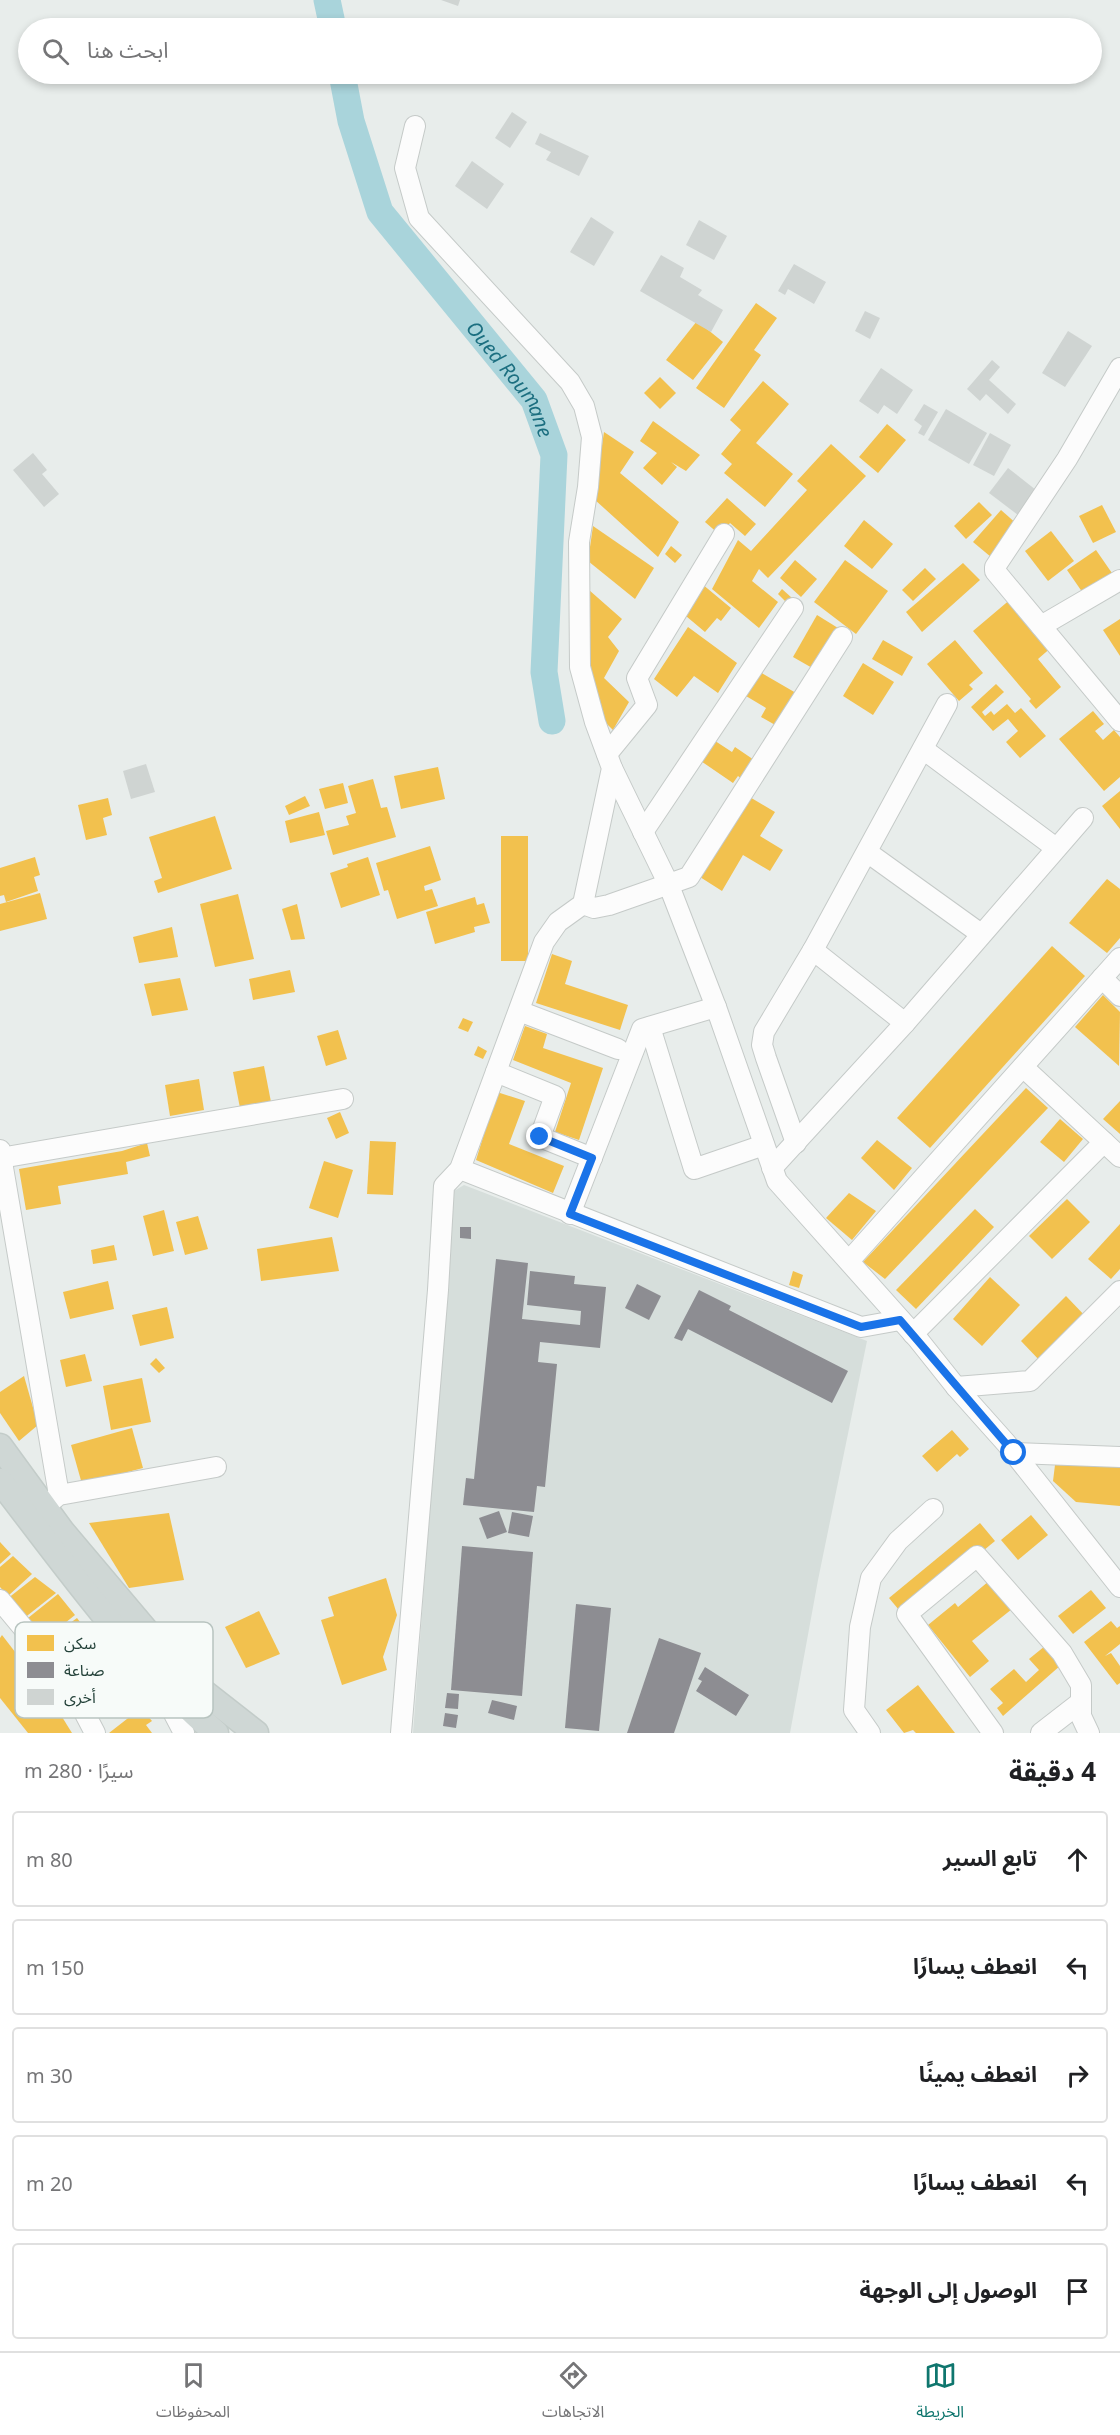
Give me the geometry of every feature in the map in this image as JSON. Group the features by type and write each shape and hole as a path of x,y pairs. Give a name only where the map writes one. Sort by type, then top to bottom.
{"main road":[{"path":"0,1446 62,1531 139,1622"},
{"path":"0,1481 44,1506 102,1614 109,1622"},
{"path":"0,1492 44,1506"},
{"path":"213,1699 256,1733"},
{"path":"199,1718 216,1733"}],"street":[{"path":"415,126 405,168 419,218 544,352 570,382 584,406 592,437 588,487 579,542 580,667 595,722 609,761 668,883 716,1007 777,1181 907,1327 1014,1453 1120,1587"},
{"path":"1120,369 1068,459 995,567 995,571 1120,721"},
{"path":"401,1733 435,1337 444,1186 459,1169 544,942 558,922 583,904 609,761 646,705 637,678 724,534"},
{"path":"1041,626 1120,580"},
{"path":"643,832 793,608"},
{"path":"583,904 594,908 609,905 689,877 842,637"},
{"path":"796,1143 762,1045 764,1032 813,950 947,704"},
{"path":"923,749 1056,848"},
{"path":"772,1168 905,1023 1083,818"},
{"path":"867,852 981,934"},
{"path":"813,950 905,1023"},
{"path":"849,1261 1120,958"},
{"path":"1102,978 1120,996"},
{"path":"570,1214 642,1029 716,1007"},
{"path":"519,1011 618,1049"},
{"path":"650,1027 694,1169 764,1145"},
{"path":"1023,1067 1120,1157"},
{"path":"496,1072 555,1095 540,1137 592,1158"},
{"path":"216,1467 44,1506 1,1154 343,1100"},
{"path":"459,1169 861,1327 907,1327 1104,1142"},
{"path":"956,1387 1030,1381 1120,1291"},
{"path":"1014,1453 1120,1457"},
{"path":"870,1733 854,1710 860,1627 871,1578 898,1542 933,1509"},
{"path":"993,1733 906,1614 977,1556 1062,1653 1082,1685 1081,1716 1089,1733"},
{"path":"0,1600 18,1622"},
{"path":"1041,1733 1081,1702"},
{"path":"87,1718 95,1733"},
{"path":"176,1718 184,1733"}],"shaded area":[{"path":"464,1185 867,1341 818,1580 790,1733 413,1733 454,1191"}],"building: سكن":[{"path":"756,303 777,318 754,350 761,355 724,408 696,388"},
{"path":"697,321 723,342 693,380 666,360"},
{"path":"660,377 676,393 660,409 644,393"},
{"path":"763,381 789,404 756,443 793,474 765,507 724,473 732,464 721,454 741,430 730,420"},
{"path":"653,421 700,455 686,471 671,462 677,467 662,485 643,468 657,453 640,441"},
{"path":"887,424 906,440 878,473 859,457"},
{"path":"604,432 634,452 620,473 679,522 658,557 594,499"},
{"path":"831,444 866,476 768,578 759,569 752,581 778,602 759,628 712,589 738,540 751,551 807,490 797,481"},
{"path":"727,498 756,524 745,536 730,523 720,535 705,522"},
{"path":"979,502 992,515 966,539 954,526"},
{"path":"1102,505 1116,532 1093,543 1079,516"},
{"path":"1001,510 1018,525 991,557 973,542"},
{"path":"864,520 893,544 872,569 844,546"},
{"path":"593,526 654,568 635,599 588,561"},
{"path":"1051,531 1074,561 1048,581 1025,551"},
{"path":"671,546 682,555 675,563 665,554"},
{"path":"1096,550 1114,576 1085,596 1067,570"},
{"path":"795,560 817,579 801,597 780,578"},
{"path":"845,560 888,591 856,634 814,602"},
{"path":"963,563 980,580 922,632 906,612"},
{"path":"925,568 936,579 913,601 902,590"},
{"path":"702,584 731,608 721,621 717,618 705,632 680,611"},
{"path":"782,589 792,598 787,603 778,594"},
{"path":"589,590 622,619 608,637 619,651 604,678 629,702 613,730 601,718 590,670"},
{"path":"1012,598 1053,646 1038,659 1061,687 1036,709 1029,701 1031,699 973,631"},
{"path":"817,615 838,628 814,669 793,657"},
{"path":"1120,619 1120,656 1103,630"},
{"path":"688,627 737,663 718,693 694,676 677,697 654,679"},
{"path":"883,640 913,657 902,676 872,659"},
{"path":"955,640 983,673 969,685 973,689 959,701 927,664"},
{"path":"863,663 894,682 873,715 843,696"},
{"path":"760,672 796,693 777,726 761,717 766,708 746,696"},
{"path":"996,684 1004,692 982,712 985,716 991,711 994,715 1007,704 1015,713 1021,708 1046,736 1020,758 1006,742 1018,731 1008,719 993,731 971,707"},
{"path":"1093,711 1104,724 1095,731 1103,740 1114,730 1120,737 1120,777 1104,791 1059,739"},
{"path":"709,737 732,752 735,747 757,762 744,781 738,776 733,783 695,757"},
{"path":"438,767 445,799 401,809 394,776"},
{"path":"373,779 381,808 387,807 396,837 333,855 326,831 349,825 346,816 356,813 348,786"},
{"path":"343,783 348,803 325,809 319,789"},
{"path":"1120,791 1120,829 1102,806"},
{"path":"305,796 310,806 289,815 285,806"},
{"path":"748,796 775,812 760,836 783,850 770,871 743,855 722,891 700,877"},
{"path":"108,798 112,815 103,818 107,835 86,840 78,805"},
{"path":"319,812 325,835 290,843 285,821"},
{"path":"215,816 232,869 158,893 154,881 162,878 149,837"},
{"path":"501,836 528,836 528,961 501,961"},
{"path":"430,846 441,880 424,886 425,891 432,889 438,906 397,919 388,890 384,891 376,863"},
{"path":"35,857 40,875 34,877 38,891 6,902 4,895 0,896 0,868"},
{"path":"368,857 380,895 341,908 330,873"},
{"path":"1107,879 1120,889 1120,938 1107,953 1069,923"},
{"path":"40,893 47,919 0,931 0,904"},
{"path":"238,894 254,959 215,967 200,904"},
{"path":"475,897 477,905 484,903 490,923 474,927 475,932 435,944 426,912"},
{"path":"297,904 305,939 291,940 282,909"},
{"path":"172,927 178,957 139,963 133,937"},
{"path":"1052,946 1085,976 930,1148 897,1118"},
{"path":"552,954 572,961 565,984 628,1005 620,1030 536,1003"},
{"path":"290,970 295,992 253,1000 249,979"},
{"path":"180,978 188,1010 152,1016 144,984"},
{"path":"1103,995 1120,1012 1119,1066 1075,1027"},
{"path":"463,1018 473,1022 468,1032 458,1028"},
{"path":"525,1026 547,1034 543,1048 603,1068 579,1140 555,1132 571,1083 513,1060"},
{"path":"338,1030 347,1059 326,1066 317,1036"},
{"path":"478,1046 487,1051 483,1059 474,1055"},
{"path":"264,1066 271,1102 240,1108 233,1072"},
{"path":"199,1079 204,1110 170,1116 165,1085"},
{"path":"1026,1088 1048,1108 885,1279 863,1262"},
{"path":"497,1092 525,1101 509,1144 564,1166 553,1193 476,1160"},
{"path":"1120,1101 1120,1134 1103,1119"},
{"path":"340,1112 349,1133 336,1139 327,1118"},
{"path":"1060,1119 1083,1139 1064,1162 1040,1142"},
{"path":"877,1140 912,1168 894,1190 861,1158"},
{"path":"370,1141 396,1142 393,1195 367,1194"},
{"path":"147,1143 150,1156 126,1162 128,1174 58,1186 61,1204 26,1210 19,1169 122,1151"},
{"path":"324,1161 353,1170 338,1218 309,1208"},
{"path":"849,1193 876,1211 852,1240 826,1218"},
{"path":"1067,1199 1090,1222 1052,1259 1029,1236"},
{"path":"975,1209 994,1227 916,1309 896,1290"},
{"path":"164,1210 174,1251 153,1256 143,1216"},
{"path":"198,1216 208,1249 185,1255 176,1222"},
{"path":"1120,1224 1120,1269 1111,1279 1088,1259"},
{"path":"332,1237 339,1271 261,1281 257,1249"},
{"path":"114,1245 117,1260 93,1264 91,1250"},
{"path":"793,1271 803,1275 799,1288 789,1285"},
{"path":"990,1277 1020,1305 982,1346 953,1319"},
{"path":"108,1281 114,1309 70,1319 63,1292"},
{"path":"1066,1296 1088,1319 1042,1363 1021,1341"},
{"path":"167,1307 174,1338 140,1346 132,1315"},
{"path":"85,1354 92,1381 66,1387 60,1360"},
{"path":"156,1358 165,1368 159,1373 150,1364"},
{"path":"24,1376 38,1425 19,1441 0,1413 0,1392"},
{"path":"142,1378 151,1422 111,1430 103,1386"},
{"path":"132,1428 143,1468 82,1484 71,1445"},
{"path":"952,1430 969,1449 960,1457 957,1454 937,1472 922,1456"},
{"path":"1055,1465 1120,1467 1120,1506 1076,1502 1053,1481"},
{"path":"169,1513 184,1580 129,1588 89,1523"},
{"path":"1031,1515 1048,1535 1018,1560 1001,1540"},
{"path":"980,1523 995,1541 904,1616 889,1598"},
{"path":"0,1542 11,1554 0,1564"},
{"path":"13,1556 32,1574 8,1596 0,1587 0,1567"},
{"path":"35,1577 56,1593 23,1619 7,1599"},
{"path":"386,1578 397,1615 383,1657 387,1670 342,1685 321,1620 334,1616 328,1597"},
{"path":"989,1581 1012,1609 972,1641 989,1661 970,1677 928,1625 955,1603 958,1607"},
{"path":"1091,1590 1106,1608 1073,1634 1058,1616"},
{"path":"58,1594 75,1615 66,1622 23,1622"},
{"path":"259,1611 280,1654 246,1668 225,1627"},
{"path":"1111,1621 1117,1628 1120,1626 1120,1644 1105,1656 1111,1653 1120,1666 1120,1683 1117,1685 1084,1642"},
{"path":"2,1635 15,1652 15,1717 0,1698 0,1638"},
{"path":"1045,1646 1061,1665 1003,1716 997,1708 1003,1703 990,1689 1014,1669 1026,1682 1039,1670 1029,1659"},
{"path":"918,1685 955,1733 916,1733 913,1730 904,1733 886,1710"},
{"path":"16,1718 63,1718 72,1733 28,1733"},
{"path":"128,1718 149,1718 152,1721 146,1725 152,1733 109,1733"}],"building: صناعة":[{"path":"460,1227 471,1227 471,1239 460,1238"},
{"path":"496,1259 528,1263 522,1319 580,1325 581,1311 527,1305 530,1271 575,1276 574,1284 606,1287 600,1348 540,1342 538,1362 557,1364 545,1487 537,1486 534,1512 463,1505 466,1478 474,1479"},
{"path":"637,1284 661,1296 649,1320 625,1308"},
{"path":"699,1290 731,1306 729,1310 848,1371 832,1403 688,1329 682,1341 674,1338"},
{"path":"499,1511 507,1532 487,1539 479,1518"},
{"path":"512,1512 533,1516 529,1537 508,1533"},
{"path":"462,1546 533,1552 522,1696 451,1690"},
{"path":"576,1604 611,1608 599,1731 565,1728"},
{"path":"659,1638 701,1653 674,1733 627,1733"},
{"path":"705,1667 749,1695 736,1716 696,1691 702,1681 698,1679"},
{"path":"447,1693 459,1694 458,1709 445,1708"},
{"path":"492,1700 517,1706 514,1720 488,1713"},
{"path":"445,1713 458,1715 456,1728 443,1726"}],"building: أخرى":[{"path":"441,0 460,0 458,6"},
{"path":"512,112 527,122 510,148 495,138"},
{"path":"540,133 589,156 579,176 546,160 551,152 535,144"},
{"path":"472,161 504,184 487,209 455,186"},
{"path":"591,217 614,232 594,266 570,252"},
{"path":"699,220 727,236 714,260 686,245"},
{"path":"661,255 684,268 680,277 702,290 698,295 723,310 711,332 640,291"},
{"path":"794,264 826,282 814,304 788,289 785,295 778,291"},
{"path":"865,311 880,318 870,339 855,331"},
{"path":"1068,331 1092,346 1065,387 1042,373"},
{"path":"992,360 1000,367 989,380 1016,404 1008,414 986,394 980,401 967,389"},
{"path":"881,368 913,390 897,414 884,405 878,414 859,401"},
{"path":"924,404 938,412 924,436 918,433 922,426 914,420"},
{"path":"946,409 987,433 969,464 928,440"},
{"path":"990,433 1011,445 994,476 973,465"},
{"path":"33,453 47,470 42,474 59,494 44,507 13,470"},
{"path":"1008,468 1036,490 1018,515 989,493"},
{"path":"146,764 155,792 131,799 123,771"}],"waterway":[{"name":"Oued Roumane","path":"327,0 331,18"},
{"name":"Oued Roumane","path":"344,84 351,121 380,212 534,400 554,455 544,672 552,721"}],"route":[{"path":"540,1137 592,1158 570,1214 861,1327 900,1320 1014,1453"}]}
